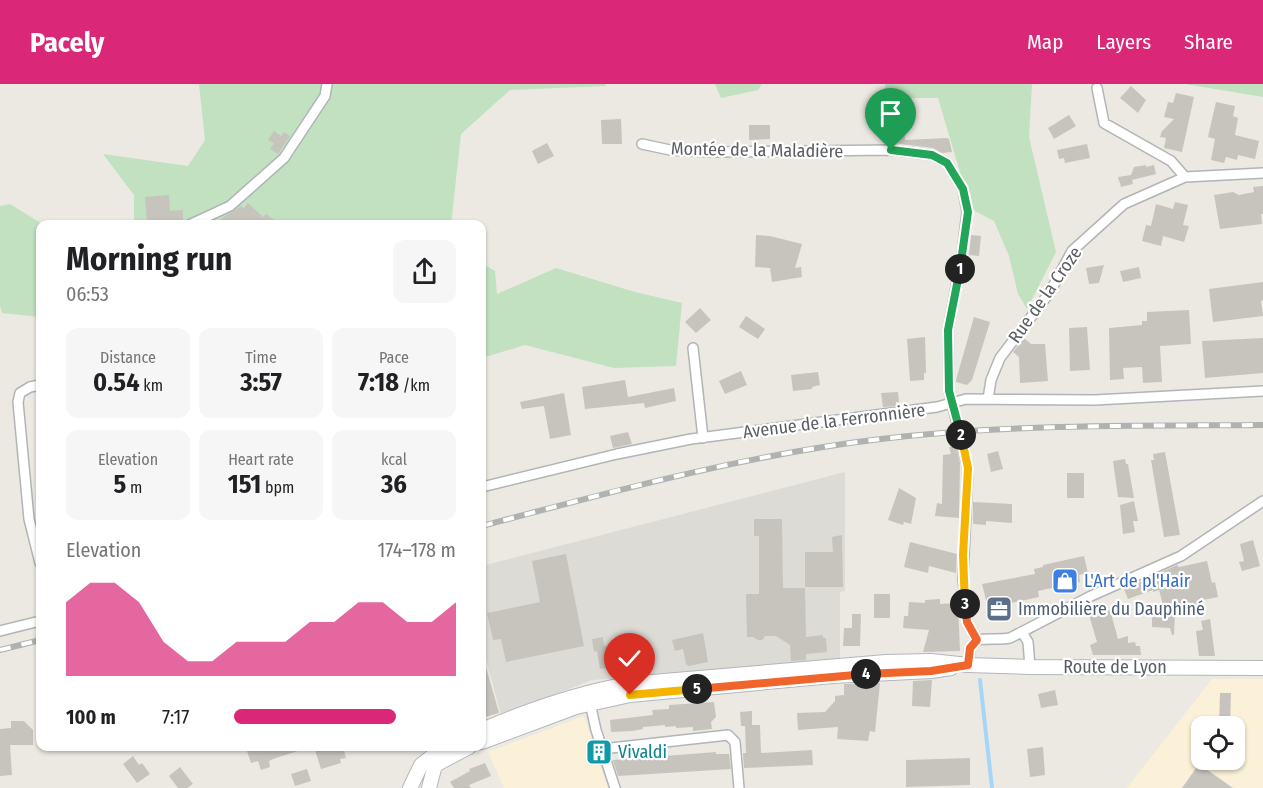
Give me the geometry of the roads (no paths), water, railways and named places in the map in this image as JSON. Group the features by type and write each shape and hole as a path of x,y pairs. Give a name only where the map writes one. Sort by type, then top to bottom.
{"main road":[{"path":"486,729 572,697 629,684 886,662 931,661 968,665"},
{"name":"Route de Lyon","path":"968,665 1263,668"},
{"path":"486,740 521,725 590,703 630,695 843,676 931,671 968,665"},
{"path":"410,788 421,765 439,751"},
{"path":"429,788 435,765 462,751"}],"street":[{"path":"200,220 230,206 284,158 325,96 327,84"},
{"path":"1097,88 1104,123 1170,161 1185,177"},
{"name":"Montée de la Maladière","path":"642,144 669,150 714,152 891,150 932,155 947,163 963,189 968,212 948,330 949,391 952,403"},
{"name":"Rue de la Croze","path":"988,399 991,380 1000,358 1050,292 1072,251 1124,204 1185,177 1263,173"},
{"path":"693,348 703,438"},
{"path":"36,386 20,393 18,402 29,519 36,547"},
{"name":"Avenue de la Ferronnière","path":"486,486 617,454 703,438 938,407 966,399 1095,400 1263,391"},
{"path":"952,403 968,468 963,578 967,622 977,640"},
{"path":"968,665 970,648 977,640 997,641 1022,632 1091,596 1181,556 1263,501"},
{"path":"0,631 36,622"},
{"path":"1022,632 1028,642 1030,667"},
{"path":"590,703 615,788"},
{"path":"602,748 729,735 735,742 740,788"}],"waterway":[{"path":"980,680 992,788"}],"railway":[{"path":"486,525 630,487 730,464 881,439 1024,428 1263,425"},
{"path":"0,650 36,641"}],"place":[{"name":"L'Art de pl'Hair","path":"1065,581"},
{"name":"Immobilière du Dauphiné","path":"999,609"},
{"name":"Vivaldi","path":"599,752"}]}
